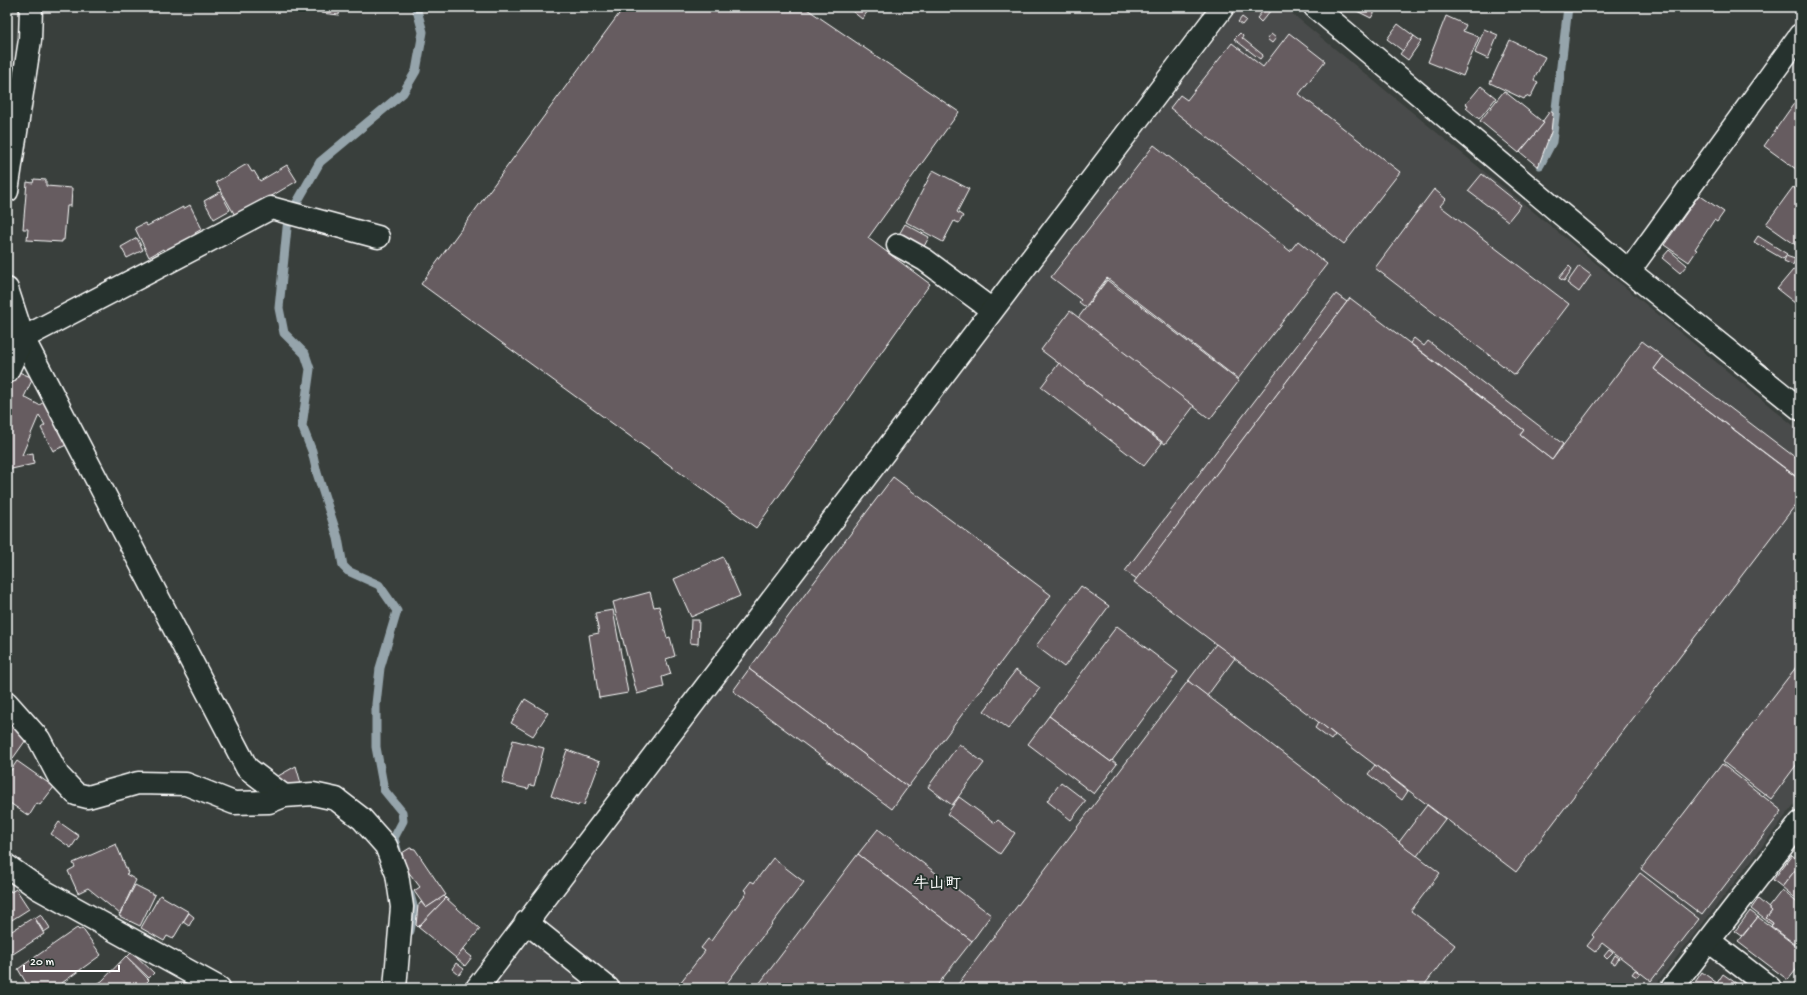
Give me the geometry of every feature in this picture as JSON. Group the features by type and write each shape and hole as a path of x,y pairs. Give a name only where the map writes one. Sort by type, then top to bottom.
{"street":[{"path":"7,191 30,40 31,7"},
{"path":"477,988 1223,7"},
{"path":"1315,7 1629,271 1800,409"},
{"path":"1629,271 1800,35"},
{"path":"7,372 23,338 271,208 378,236"},
{"path":"898,245 925,260 992,310"},
{"path":"7,289 23,338 247,768 284,796"},
{"path":"7,703 39,739 58,775 76,794 88,797 138,783 186,784 234,803 269,802 284,796 313,794 336,798 362,819 386,846 398,874 402,906 395,988"},
{"path":"1672,988 1800,823"},
{"path":"7,866 38,888 219,988"},
{"path":"526,922 608,988"},
{"path":"1709,941 1770,988"}],"shaded area":[{"path":"1239,7 1284,7 1800,431 1800,797 1653,988 493,988"}],"building":[{"path":"322,7 340,7 339,15 321,13"},
{"path":"624,7 804,7 959,112 868,238 930,284 756,528 421,284"},
{"path":"847,7 871,7 862,19"},
{"path":"1266,7 1271,10 1261,22 1257,18"},
{"path":"1349,7 1378,7 1371,18"},
{"path":"1378,7 1388,7 1386,11"},
{"path":"1446,16 1466,25 1463,31 1479,37 1463,76 1428,62"},
{"path":"1242,17 1246,20 1242,25 1238,22"},
{"path":"1398,24 1414,36 1403,51 1387,39"},
{"path":"1484,29 1498,35 1488,59 1475,53"},
{"path":"1240,33 1243,36 1242,38 1263,55 1260,59 1234,39"},
{"path":"1289,33 1325,61 1299,94 1400,172 1344,244 1170,108 1180,95 1187,100 1232,43 1263,67"},
{"path":"1271,34 1276,38 1272,43 1267,39"},
{"path":"1414,36 1421,41 1408,60 1400,54"},
{"path":"1510,40 1545,57 1534,80 1538,82 1530,98 1526,96 1524,99 1490,83"},
{"path":"1481,86 1496,98 1479,119 1466,108 1468,105 1466,104"},
{"path":"1504,91 1544,123 1519,153 1480,121"},
{"path":"1800,95 1800,172 1764,146"},
{"path":"1550,111 1553,113 1551,132 1538,167 1520,152 1544,123 1542,122"},
{"path":"1154,145 1290,251 1298,241 1327,264 1238,379 1107,278 1087,305 1084,306 1079,302 1081,300 1051,277"},
{"path":"247,164 252,172 254,171 260,181 287,165 297,181 236,217 216,182"},
{"path":"933,170 969,189 957,212 963,216 959,223 954,221 943,242 906,222"},
{"path":"1482,174 1521,205 1508,221 1468,191"},
{"path":"34,179 46,180 46,186 72,188 71,206 67,206 64,240 62,240 62,242 27,240 28,229 23,229 27,182 33,183"},
{"path":"1793,187 1800,192 1800,248 1766,224"},
{"path":"1434,189 1446,199 1440,206 1569,304 1515,375 1375,268"},
{"path":"220,192 230,210 214,219 204,201"},
{"path":"1699,195 1724,212 1717,222 1714,220 1695,249 1697,250 1689,262 1664,245"},
{"path":"190,205 202,229 195,233 197,237 165,253 163,249 149,257 135,228 145,223 147,226 183,207 183,209"},
{"path":"905,224 929,237 921,252 897,238"},
{"path":"1758,236 1787,254 1783,259 1754,242"},
{"path":"137,238 143,250 127,258 121,247"},
{"path":"1669,250 1687,265 1680,273 1662,258"},
{"path":"1786,256 1795,259 1793,265 1784,261"},
{"path":"1569,266 1572,269 1564,281 1559,278"},
{"path":"1579,266 1591,275 1579,292 1567,283"},
{"path":"1793,270 1800,273 1800,307 1777,289"},
{"path":"1107,280 1239,381 1210,419 1078,318"},
{"path":"1336,294 1347,302 1137,579 1125,571"},
{"path":"1350,298 1524,430 1520,435 1552,460 1642,341 1663,357 1654,369 1800,480 1800,499 1516,872 1134,582"},
{"path":"1800,310 1800,319 1796,316"},
{"path":"1070,311 1194,406 1165,444 1041,350"},
{"path":"1414,338 1424,346 1428,341 1563,444 1552,460 1520,435 1524,430 1410,343"},
{"path":"1663,357 1800,461 1800,476 1798,478 1654,369"},
{"path":"1059,363 1162,443 1144,466 1041,387"},
{"path":"12,369 33,378 24,397 39,405 50,399 73,442 53,451 41,428 45,425 39,415 22,455 33,453 34,464 7,470 7,380"},
{"path":"893,477 1051,595 908,787 749,669"},
{"path":"723,557 740,596 691,617 674,579"},
{"path":"1081,586 1109,606 1064,667 1036,646"},
{"path":"650,592 654,607 659,606 667,638 670,637 675,656 666,659 671,674 662,677 664,687 637,694 613,602"},
{"path":"613,610 628,693 599,698 589,635 599,633 595,613"},
{"path":"691,620 699,620 698,644 690,643"},
{"path":"1117,626 1178,672 1111,762 1049,716"},
{"path":"1216,644 1235,658 1207,696 1188,681"},
{"path":"1800,662 1800,760 1771,799 1723,762"},
{"path":"749,669 908,787 892,809 733,691"},
{"path":"1016,670 1040,688 1008,729 984,711"},
{"path":"1188,681 1440,873 1411,911 1455,945 1422,988 955,988"},
{"path":"525,699 548,713 533,736 511,723"},
{"path":"7,714 14,719 10,724 28,737 11,761 9,759 7,762"},
{"path":"1049,716 1111,762 1112,760 1117,764 1094,794 1028,744"},
{"path":"1319,722 1335,735 1331,740 1315,728"},
{"path":"513,740 544,748 534,786 530,785 528,789 502,783"},
{"path":"959,744 984,763 952,805 928,787"},
{"path":"567,750 600,762 584,805 579,804 578,806 551,796"},
{"path":"17,761 54,787 40,805 37,803 29,816 7,801 7,776"},
{"path":"1722,764 1782,811 1702,915 1641,869"},
{"path":"1375,765 1408,791 1402,800 1368,774"},
{"path":"296,766 302,787 281,790 271,780"},
{"path":"1061,782 1086,801 1071,820 1047,801"},
{"path":"959,797 995,823 998,820 1015,833 1000,854 947,814"},
{"path":"1427,805 1445,819 1417,856 1399,842"},
{"path":"59,822 79,836 71,848 51,834"},
{"path":"878,829 991,915 972,941 858,854"},
{"path":"116,844 128,873 126,874 136,880 120,914 88,888 78,893 68,871 75,867 73,863"},
{"path":"410,848 415,849 446,895 426,908 414,891 420,887 407,870 402,853"},
{"path":"858,854 972,941 935,988 756,988"},
{"path":"1792,855 1800,862 1800,864 1782,887 1773,880"},
{"path":"773,858 804,882 723,988 676,988 705,951 701,948 708,939 711,941 747,892 744,890 751,881 754,883"},
{"path":"1800,864 1800,902 1782,887"},
{"path":"1640,873 1699,919 1651,981 1602,943 1595,952 1587,946 1594,937 1592,935"},
{"path":"135,885 155,895 140,926 119,916"},
{"path":"7,886 11,892 16,889 29,909 7,923"},
{"path":"1782,890 1800,905 1800,948 1771,926 1773,923 1766,918 1772,911 1768,908"},
{"path":"160,895 189,912 173,939 167,936 164,941 141,928"},
{"path":"444,896 446,898 418,927 416,925 418,906 421,902 426,908"},
{"path":"446,898 480,929 456,958 418,927"},
{"path":"1758,899 1772,911 1766,918 1773,923 1772,925 1751,909"},
{"path":"1750,911 1758,917 1742,936 1735,931"},
{"path":"189,913 194,917 189,926 183,922"},
{"path":"41,914 50,928 44,932 35,918"},
{"path":"34,917 44,934 13,954 7,944 7,934"},
{"path":"1758,917 1800,949 1800,965 1788,980 1738,942"},
{"path":"77,928 79,930 82,928 101,955 55,988 29,988 18,969"},
{"path":"463,950 472,957 465,966 456,958"},
{"path":"1609,950 1613,953 1607,959 1604,956"},
{"path":"132,952 154,973 149,978 127,957"},
{"path":"1615,955 1619,958 1615,964 1611,962"},
{"path":"126,956 149,980 141,988 90,988 102,981"},
{"path":"456,963 464,969 459,975 452,969"},
{"path":"1635,970 1640,973 1637,977 1632,974"},
{"path":"1702,972 1717,983 1723,974 1743,988 1691,988"},
{"path":"7,980 13,988 7,988"}],"waterway":[{"path":"397,850 394,838 403,821 402,812 384,790 376,747 376,704 380,668 397,611 379,585 348,571 343,566 338,538 317,473 312,451 302,426 310,369 305,354 284,333 279,308 288,218 320,162 403,93 416,71 423,32 416,7"},
{"path":"1540,165 1552,142 1568,7"},
{"path":"410,895 414,909 410,931"}],"district":[{"name":"牛山町","path":"937,885"}]}
